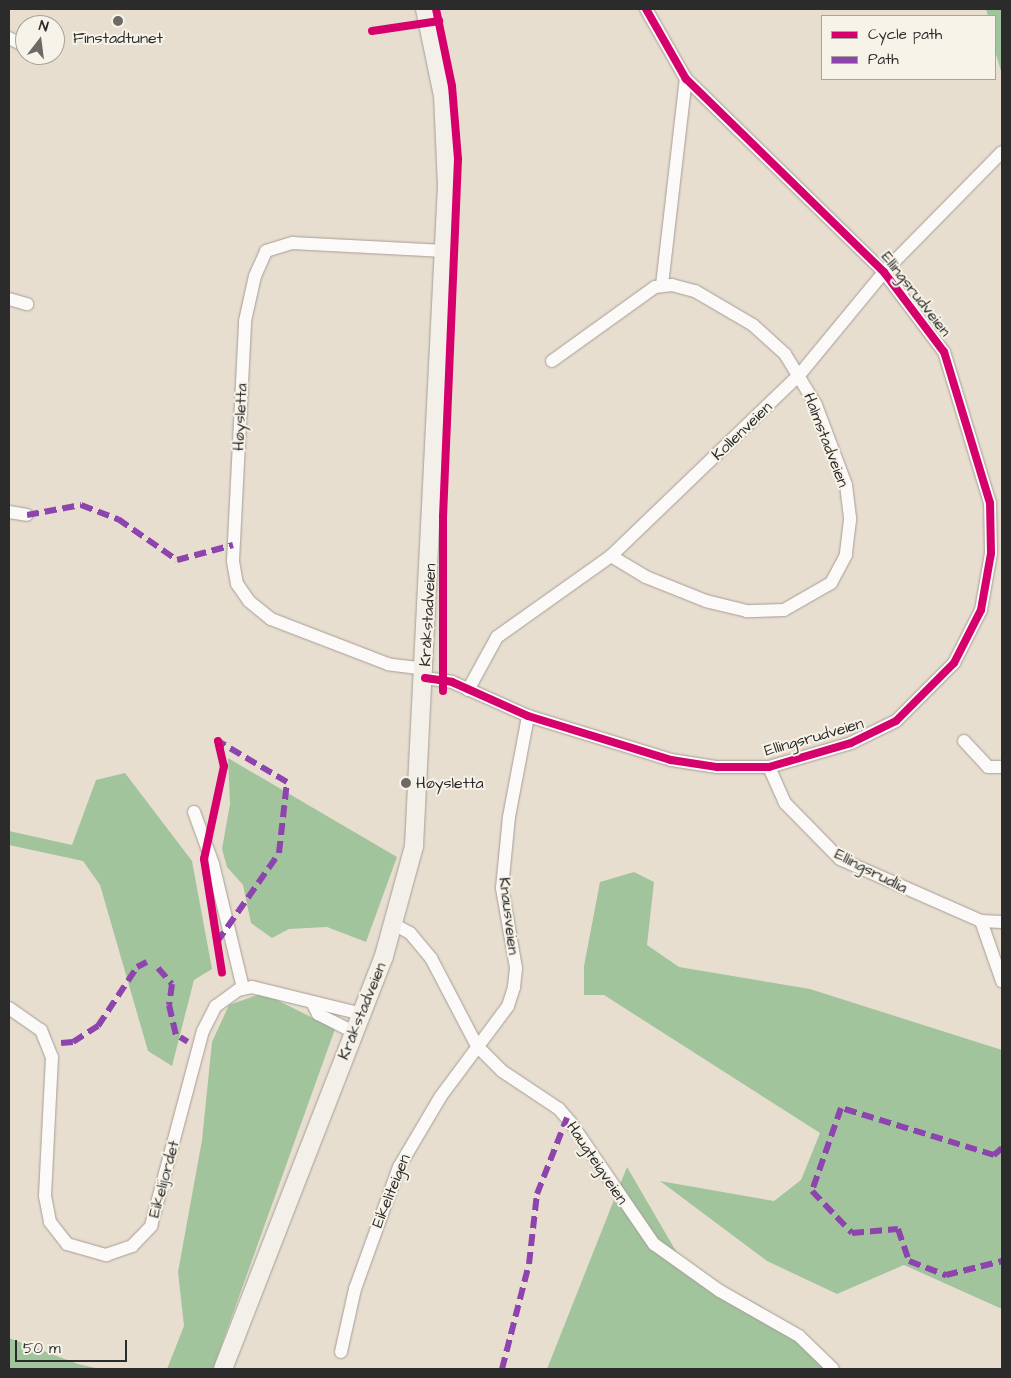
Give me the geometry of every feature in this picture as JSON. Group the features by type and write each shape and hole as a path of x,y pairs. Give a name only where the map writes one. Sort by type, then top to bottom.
{"main road":[{"name":"Kråkstadveien","path":"223,1369 395,925 416,831 426,674 444,251 446,123 425,9"}],"street":[{"name":"Ellingsrudveien","path":"426,674 528,716 671,760 716,767 769,766 873,735 916,706 954,663 973,633 988,582 996,504 944,352 884,272 686,79 650,10"},
{"path":"552,361 638,297 662,285 686,79"},
{"name":"Kollenveien","path":"468,690 501,633 611,556 800,374 884,272 1002,152"},
{"name":"Høysletta","path":"426,674 388,664 271,618 248,601 237,584 232,561 245,321 259,266 269,248 285,244 444,251"},
{"name":"Halmstadveien","path":"611,556 698,598 747,611 784,610 831,583 846,555 850,520 846,485 800,374 771,340 731,311 694,292 662,285"},
{"path":"9,299 27,304"},
{"path":"9,512 27,515"},
{"name":"Knausveien","path":"477,1046 508,1006 514,986 516,968 502,888 509,817 528,716"},
{"path":"964,741 988,767 1002,767"},
{"name":"Ellingsrudlia","path":"769,766 785,803 840,859 982,921 1002,922"},
{"path":"194,812 213,864 243,988 265,988 314,1006 323,1003 362,1014"},
{"path":"982,921 1002,981"},
{"name":"Haugteigveien","path":"395,925 410,933 431,958 477,1046 502,1071 559,1109 654,1244 720,1291 799,1336 833,1369"},
{"name":"Eikelijordet","path":"9,1008 41,1030 52,1057 45,1196 50,1222 68,1244 106,1255 132,1246 151,1226 208,1017 226,997 243,988"},
{"path":"314,1006 318,1014 354,1032"},
{"name":"Eikeliteigen","path":"341,1352 355,1289 399,1167 416,1132 477,1046"}],"green space":[{"path":"986,9 1002,9 1002,74 996,54 996,15 988,15"},
{"path":"228,758 397,857 366,942 327,927 289,929 272,938 251,923 243,885 227,867 222,849 230,804"},
{"path":"125,773 192,861 212,969 194,980 172,1066 148,1051 100,885 83,861 9,845 9,831 72,845 96,780"},
{"path":"634,872 654,882 647,945 679,967 810,989 1002,1050 1002,1309 904,1265 837,1294 767,1261 660,1181 774,1201 801,1180 820,1133 604,995 584,995 584,966 600,882"},
{"path":"263,993 335,1029 213,1369 167,1369 184,1326 178,1272 202,1140 212,1042 229,1005"},
{"path":"627,1167 684,1265 762,1307 829,1369 547,1369"},
{"path":"9,1338 78,1364 100,1369 9,1369"}],"marked path":[{"path":"27,515 81,505 118,519 177,560 233,545"},
{"path":"217,942 279,853 287,782 218,741"},
{"path":"61,1043 73,1042 98,1026 137,967 147,962"},
{"path":"158,968 172,984 169,1005 176,1035"},
{"path":"180,1037 188,1042"},
{"path":"1002,1148 994,1155 841,1108 812,1191 852,1233 898,1229 909,1261 946,1275 1002,1261"},
{"path":"502,1369 529,1264 537,1194 567,1118"}],"cycle path":[{"path":"436,9 452,86 458,159 443,516 443,691"},
{"path":"425,678 452,682 528,716 671,760 717,767 769,767 851,743 896,721 954,663 981,610 991,553 990,503 944,352 884,272 686,79 646,9"},
{"path":"372,31 439,21"},
{"path":"218,741 224,766 204,859 222,973"}],"place":[{"name":"Finstadtunet","path":"118,21"},
{"name":"Høysletta","path":"406,783"}]}
